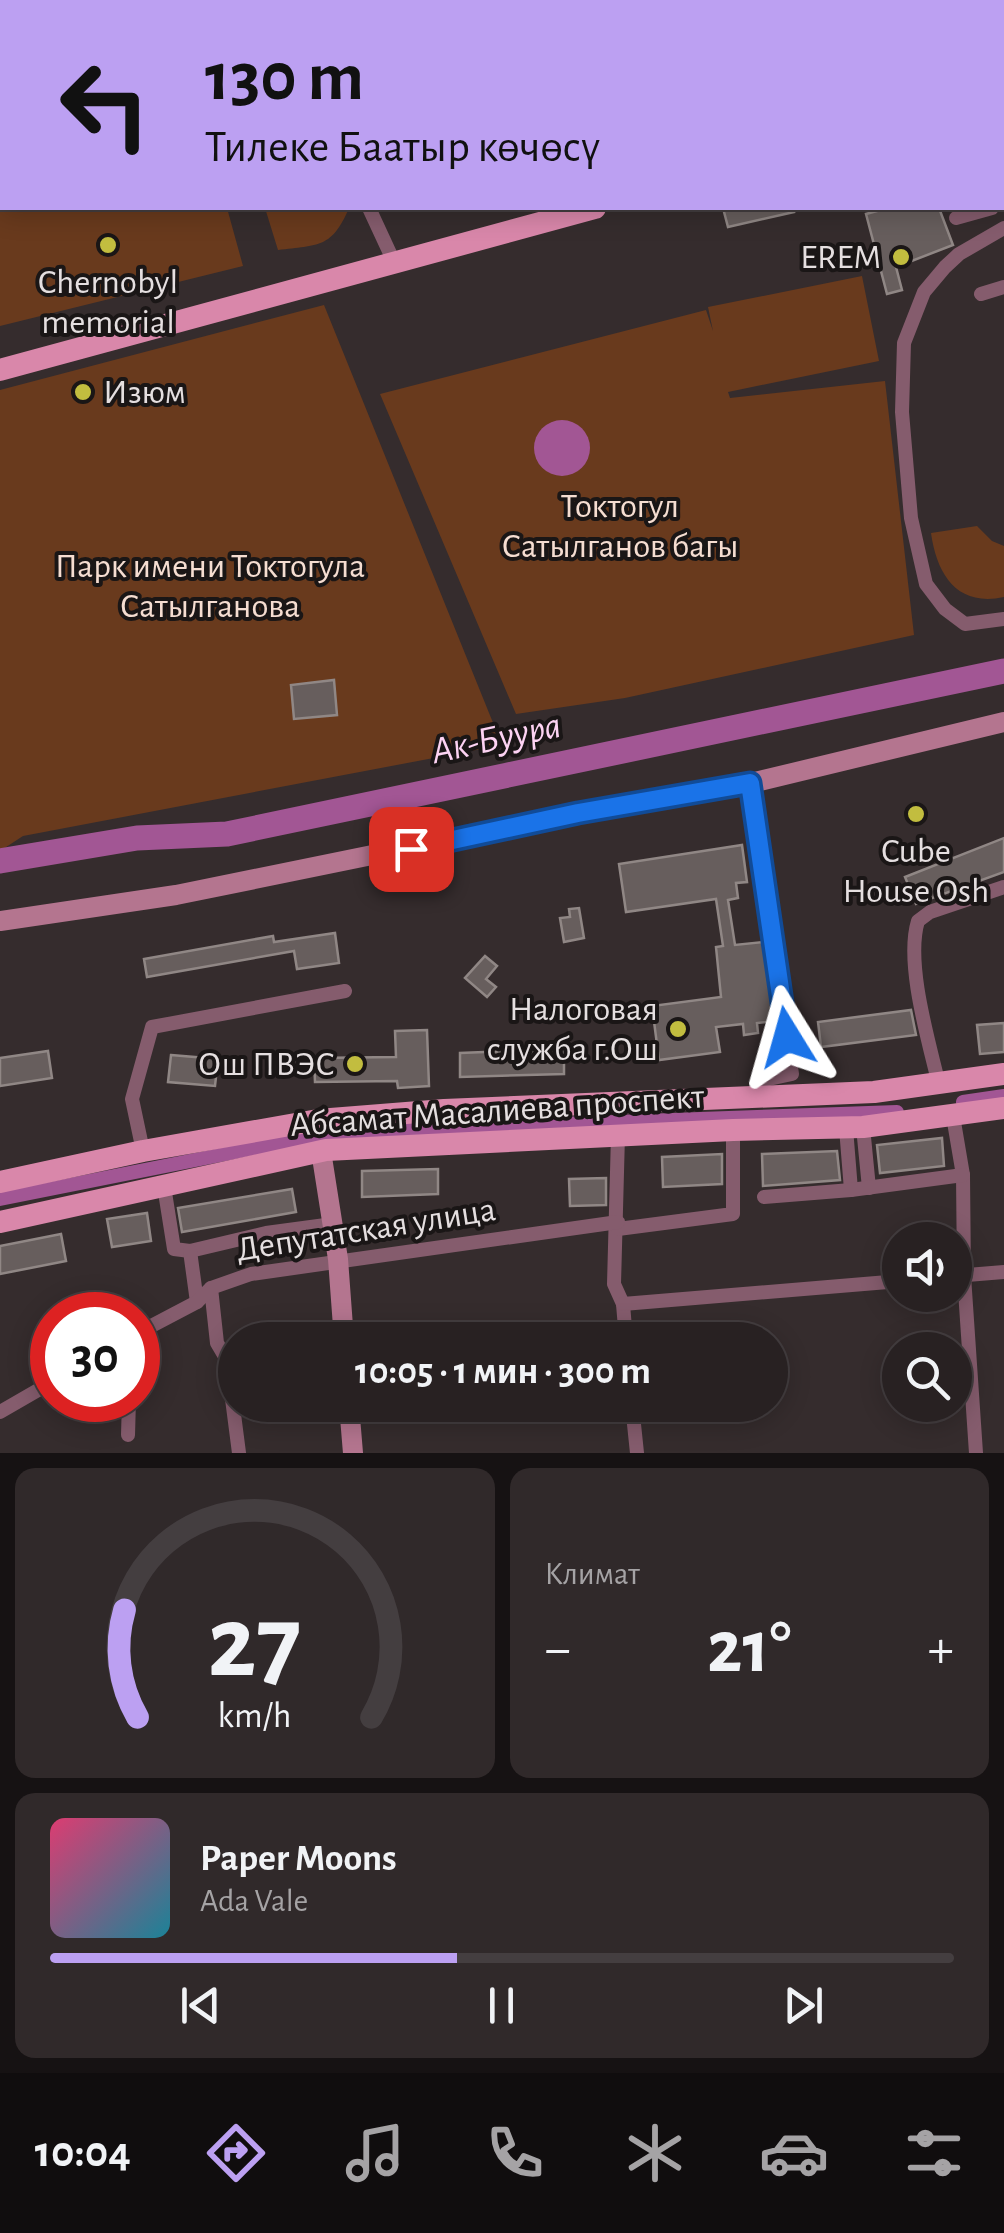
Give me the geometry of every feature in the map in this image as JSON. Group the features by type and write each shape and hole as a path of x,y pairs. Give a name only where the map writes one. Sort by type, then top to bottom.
{"main road":[{"path":"0,370 587,210"},
{"name":"Абсамат Масалиева проспект","path":"0,1182 142,1151 318,1120 444,1110 762,1099 939,1084 1004,1074"},
{"name":"Абсамат Масалиева проспект","path":"0,1222 321,1151 855,1127 1004,1108"}],"street":[{"path":"370,210 394,262"},
{"path":"956,218 985,210"},
{"path":"1004,228 959,254 924,292 904,343 901,397 910,518 926,584 944,609 964,624 1004,619"},
{"path":"981,294 1004,287"},
{"path":"0,921 176,896 578,813 750,783 1004,722"},
{"path":"750,783 792,1074 764,1080 762,1099"},
{"path":"939,1084 919,992 915,949 918,921 930,912 1004,887"},
{"path":"142,1151 132,1099 152,1027 345,991"},
{"path":"953,1116 963,1175 962,1222"},
{"path":"855,1127 868,1188"},
{"path":"851,1190 855,1127"},
{"name":"Депутатская улица","path":"160,1321 197,1302 211,1288 251,1274 338,1259 733,1214 733,1130"},
{"path":"618,1135 614,1284 623,1304 624,1322"},
{"path":"321,1151 338,1259 343,1322"},
{"path":"764,1197 963,1175"},
{"path":"164,1186 174,1249 190,1251 266,1233 333,1224"},
{"path":"190,1251 197,1302"},
{"path":"972,1275 1004,1272"},
{"path":"623,1304 882,1282"},
{"path":"211,1288 217,1344 226,1360 239,1453"},
{"path":"963,1312 976,1453"},
{"path":"0,1412 30,1395"},
{"path":"128,1422 128,1435"},
{"path":"350,1422 352,1453"},
{"path":"634,1422 637,1453"}],"green space":[{"path":"0,210 228,210 243,266 0,326"},
{"path":"266,210 348,210 330,238 278,250"},
{"name":"Токтогул Сатылганов багы","path":"862,276 879,361 728,392 730,398 885,381 914,635 625,698 516,714 380,394 706,310 713,331 708,307"},
{"name":"Парк имени Токтогула Сатылганова","path":"324,305 502,745 23,836 0,851 0,390"},
{"path":"977,526 992,541 1004,546 1004,597 988,599 962,592 952,585 938,563 931,533"}],"shaded area":[{"path":"562,420 582,428 590,448 582,468 562,476 542,468 534,448 542,428"}],"building":[{"path":"724,210 794,212 728,227"},
{"name":"EREM","path":"881,210 940,210 953,245 896,267 902,290 887,294 866,214"},
{"path":"334,680 337,715 294,719 291,685"},
{"path":"1004,838 1004,872 916,904 905,877"},
{"path":"742,845 747,882 736,883 738,898 728,900 735,945 763,942 774,1021 757,1023 758,1033 744,1035 743,1024 716,1027 720,1052 659,1060 652,1006 721,997 716,947 723,946 716,899 626,912 619,864"},
{"path":"579,908 584,938 564,942 560,918 570,917 569,909"},
{"path":"335,933 339,963 297,969 294,951 147,977 144,959 273,936 274,942"},
{"path":"485,956 497,966 486,979 496,987 487,997 465,978"},
{"path":"911,1010 916,1035 821,1047 818,1022"},
{"path":"1004,1023 1004,1052 980,1054 977,1025"},
{"path":"427,1030 429,1086 398,1088 397,1081 315,1082 314,1058 396,1057 395,1031"},
{"path":"564,1049 564,1074 460,1077 460,1053"},
{"path":"48,1051 52,1078 0,1086 0,1058"},
{"path":"171,1055 218,1059 215,1086 168,1082"},
{"path":"942,1138 944,1166 880,1173 877,1145"},
{"path":"837,1151 840,1180 763,1186 762,1154"},
{"path":"722,1154 722,1184 663,1187 662,1157"},
{"path":"438,1169 438,1194 362,1197 362,1171"},
{"path":"606,1178 606,1205 570,1206 569,1179"},
{"path":"292,1189 296,1212 182,1232 178,1208"},
{"path":"147,1213 151,1241 112,1247 107,1219"},
{"path":"61,1234 66,1261 0,1274 0,1246"}],"waterway":[{"name":"Ак-Буура","path":"0,861 137,838 227,834 1004,671"},
{"path":"963,1102 1004,1096"},
{"path":"0,1199 336,1132 897,1112"}],"place":[{"name":"Chernobyl memorial","path":"108,245"},
{"name":"EREM","path":"901,257"},
{"name":"Изюм","path":"83,392"},
{"name":"Cube House Osh","path":"916,814"},
{"name":"Налоговая служба г.Ош","path":"678,1029"},
{"name":"Ош ПВЭС","path":"355,1064"}],"route":[{"path":"411,849 578,813 750,783 787,1037"}]}
